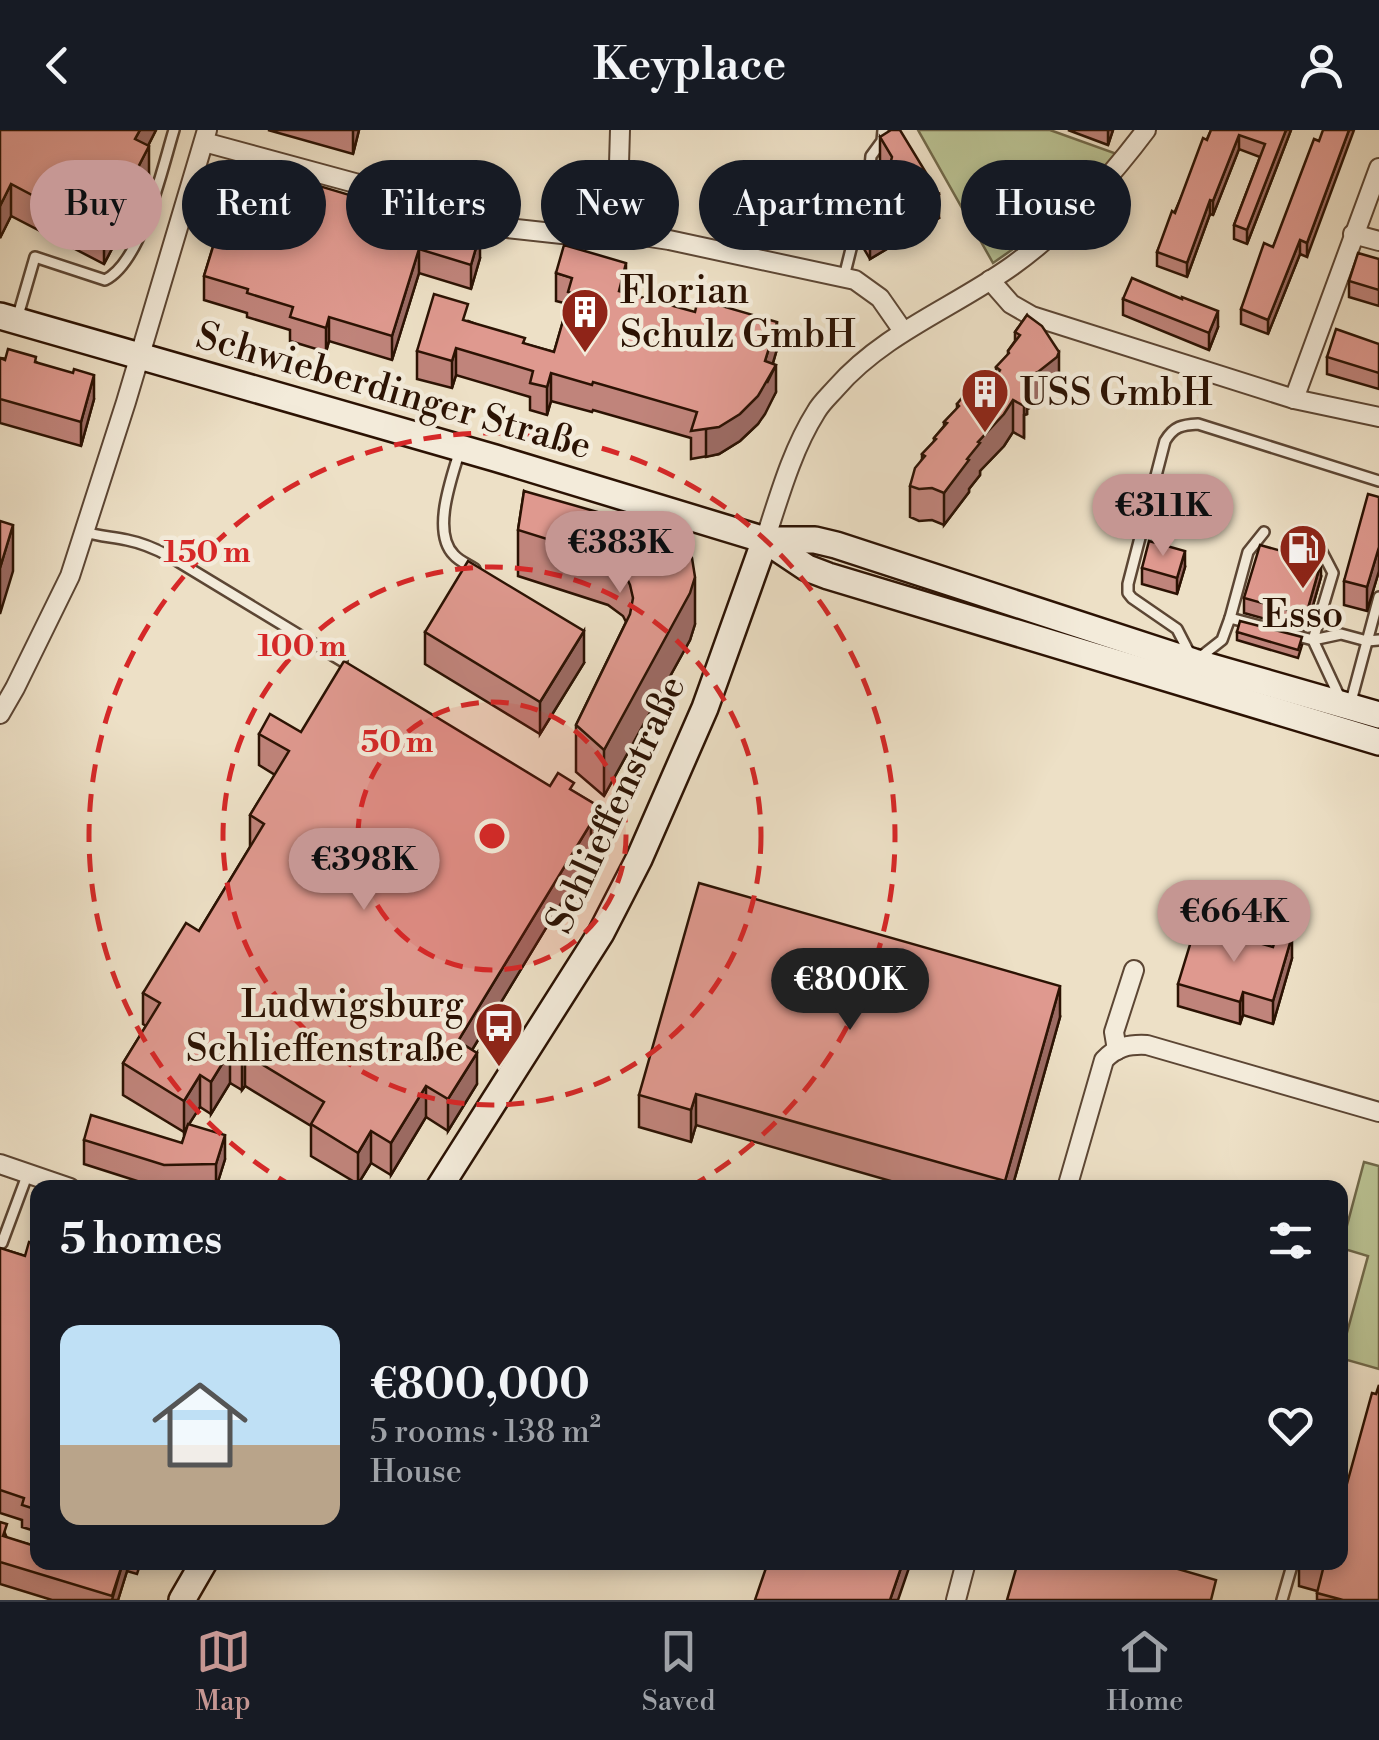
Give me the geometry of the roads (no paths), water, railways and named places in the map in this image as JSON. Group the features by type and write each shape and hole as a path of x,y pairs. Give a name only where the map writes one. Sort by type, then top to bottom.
{"main road":[{"name":"Schwieberdinger Straße","path":"8,318 765,540 836,544 1194,662 1379,715"},
{"name":"Schwieberdinger Straße","path":"765,540 818,572 1379,742"},
{"name":"Schlieffenstraße","path":"444,1180 601,932 639,859 705,708 765,540"},
{"path":"978,622 986,594"},
{"path":"182,1600 199,1570"}],"street":[{"path":"619,160 620,130"},
{"path":"765,540 790,465 816,411 855,367 903,331 990,280 1054,234 1091,198 1146,130"},
{"path":"0,712 70,576 205,136 498,226 541,231"},
{"path":"1294,398 1379,168"},
{"path":"1353,234 1379,242"},
{"path":"679,242 854,280 880,298 903,331"},
{"path":"990,280 1011,304 1032,316 1294,398 1379,417"},
{"path":"1117,1050 1114,1032 1134,970"},
{"path":"1069,1180 1104,1060 1126,1045 1147,1045 1379,1112"},
{"path":"0,1164 48,1180"},
{"path":"956,1600 964,1570"}],"lane":[{"path":"8,318 35,257 105,280 116,274 144,227 174,130"},
{"path":"844,277 868,200 871,156 882,141 883,130"},
{"path":"1264,532 1248,552 1222,640 1194,662 1177,629 1128,593 1165,440 1182,425 1198,424 1379,481"},
{"path":"461,448 445,501 445,535 452,554 490,578"},
{"path":"84,532 160,551 342,661"},
{"path":"1321,550 1333,573 1312,640 1346,706"},
{"path":"1346,706 1379,596"},
{"path":"1230,618 1312,640 1341,634 1379,640"},
{"path":"0,1242 28,1173"},
{"path":"1282,1600 1290,1570"}],"place":[{"name":"Florian Schulz GmbH","path":"585,354"},
{"name":"USS GmbH","path":"985,434"},
{"name":"Esso","path":"1303,590"},
{"name":"Ludwigsburg Schlieffenstraße","path":"499,1068"}]}
